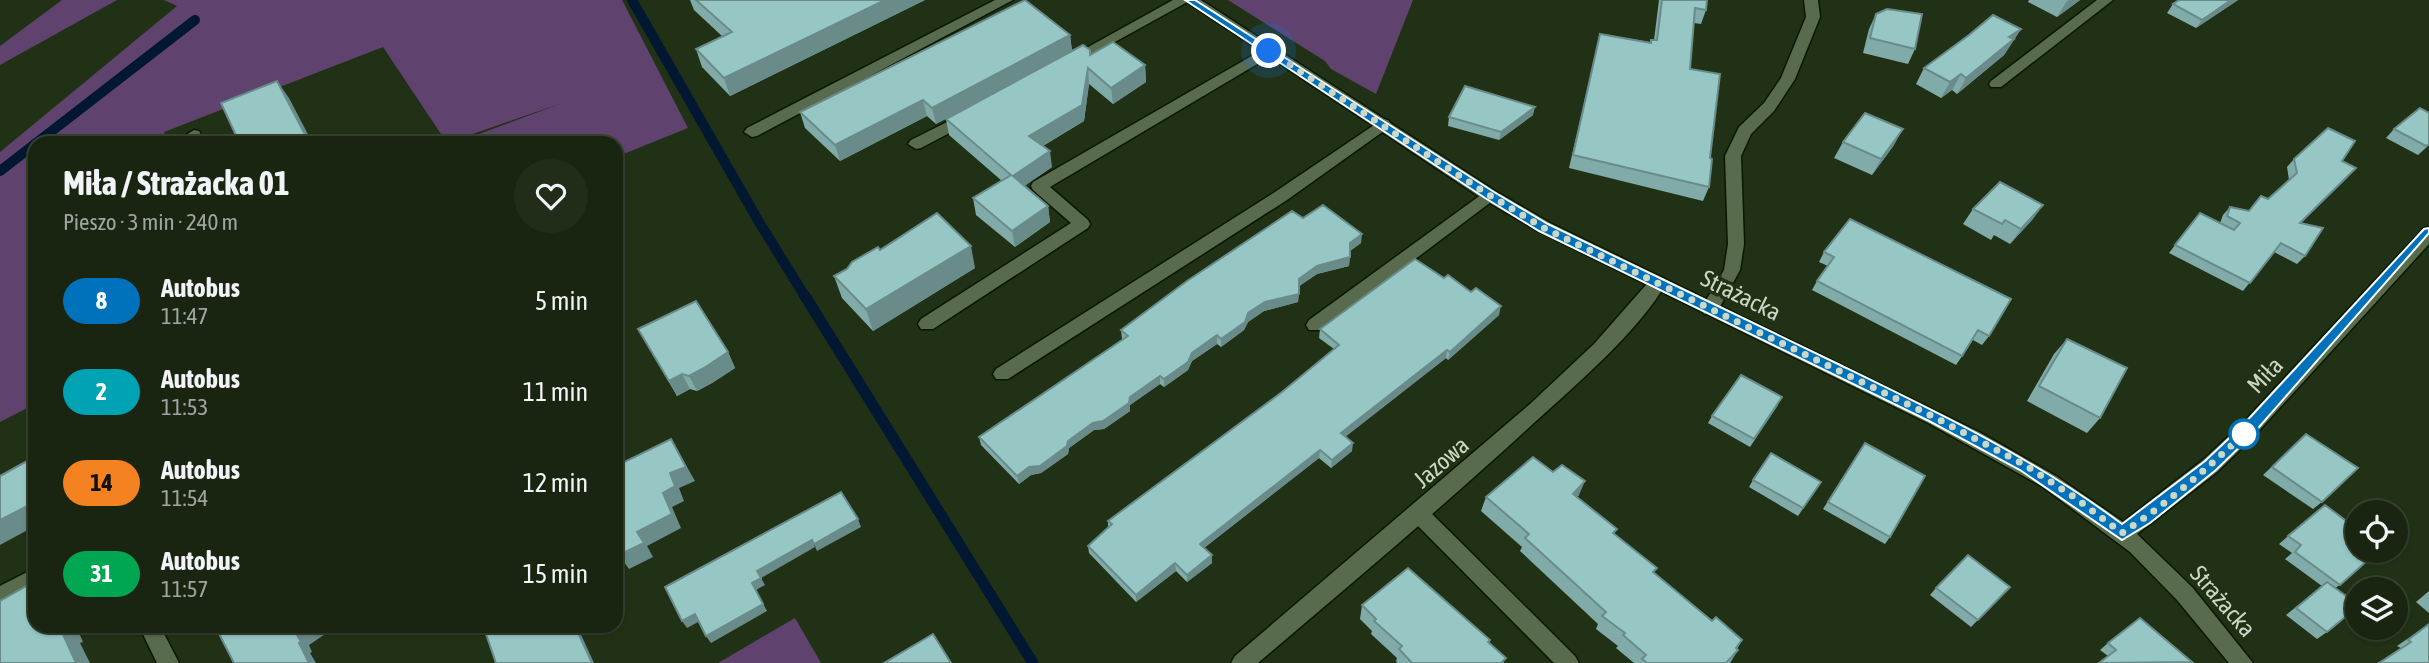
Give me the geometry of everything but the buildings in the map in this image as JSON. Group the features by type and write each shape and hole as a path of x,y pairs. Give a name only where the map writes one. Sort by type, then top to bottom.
{"street":[{"path":"752,132 1006,0"},
{"path":"1059,67 1184,0"},
{"name":"Strażacka","path":"1191,0 1489,195 1544,228 1934,417 2025,465 2122,533 2186,594 2242,663"},
{"path":"1710,309 1732,270 1737,244 1732,156 1744,131 1769,107 1788,79 1813,17 1811,0"},
{"path":"1996,85 2106,0"},
{"path":"927,324 1082,224 1040,186 1269,51"},
{"path":"916,144 988,106"},
{"path":"1002,374 1280,196 1383,124"},
{"path":"1315,325 1489,195"},
{"name":"Miła","path":"2122,533 2210,466 2248,430 2429,233"},
{"name":"Jazowa","path":"1242,663 1419,514 1590,363 1631,319 1658,283"},
{"path":"1419,514 1568,663"},
{"path":"0,597 28,581"},
{"path":"153,633 168,663"}],"shaded area":[{"path":"62,0 117,0 0,65 0,46"},
{"path":"164,0 622,0 688,128 623,154 623,136 474,136 562,103 467,136 442,136 383,47 164,132 165,136 28,136 28,408 0,422 0,152 177,6"},
{"path":"1228,0 1413,0 1376,94 1331,69 1325,61"},
{"path":"795,618 821,663 718,663"}],"waterway":[{"path":"632,0 759,222 806,298"},
{"path":"45,136 195,20"},
{"path":"0,171 28,149"},
{"path":"805,296 1033,663"}],"bus line":[{"name":"8","path":"1191,0 1489,195 1544,228 1934,417 2025,465 2122,533 2210,466 2248,430 2429,233"}],"route":[{"path":"1269,51 1544,228 1934,417 2025,465 2122,533 2210,466 2248,430 2244,434"}]}
